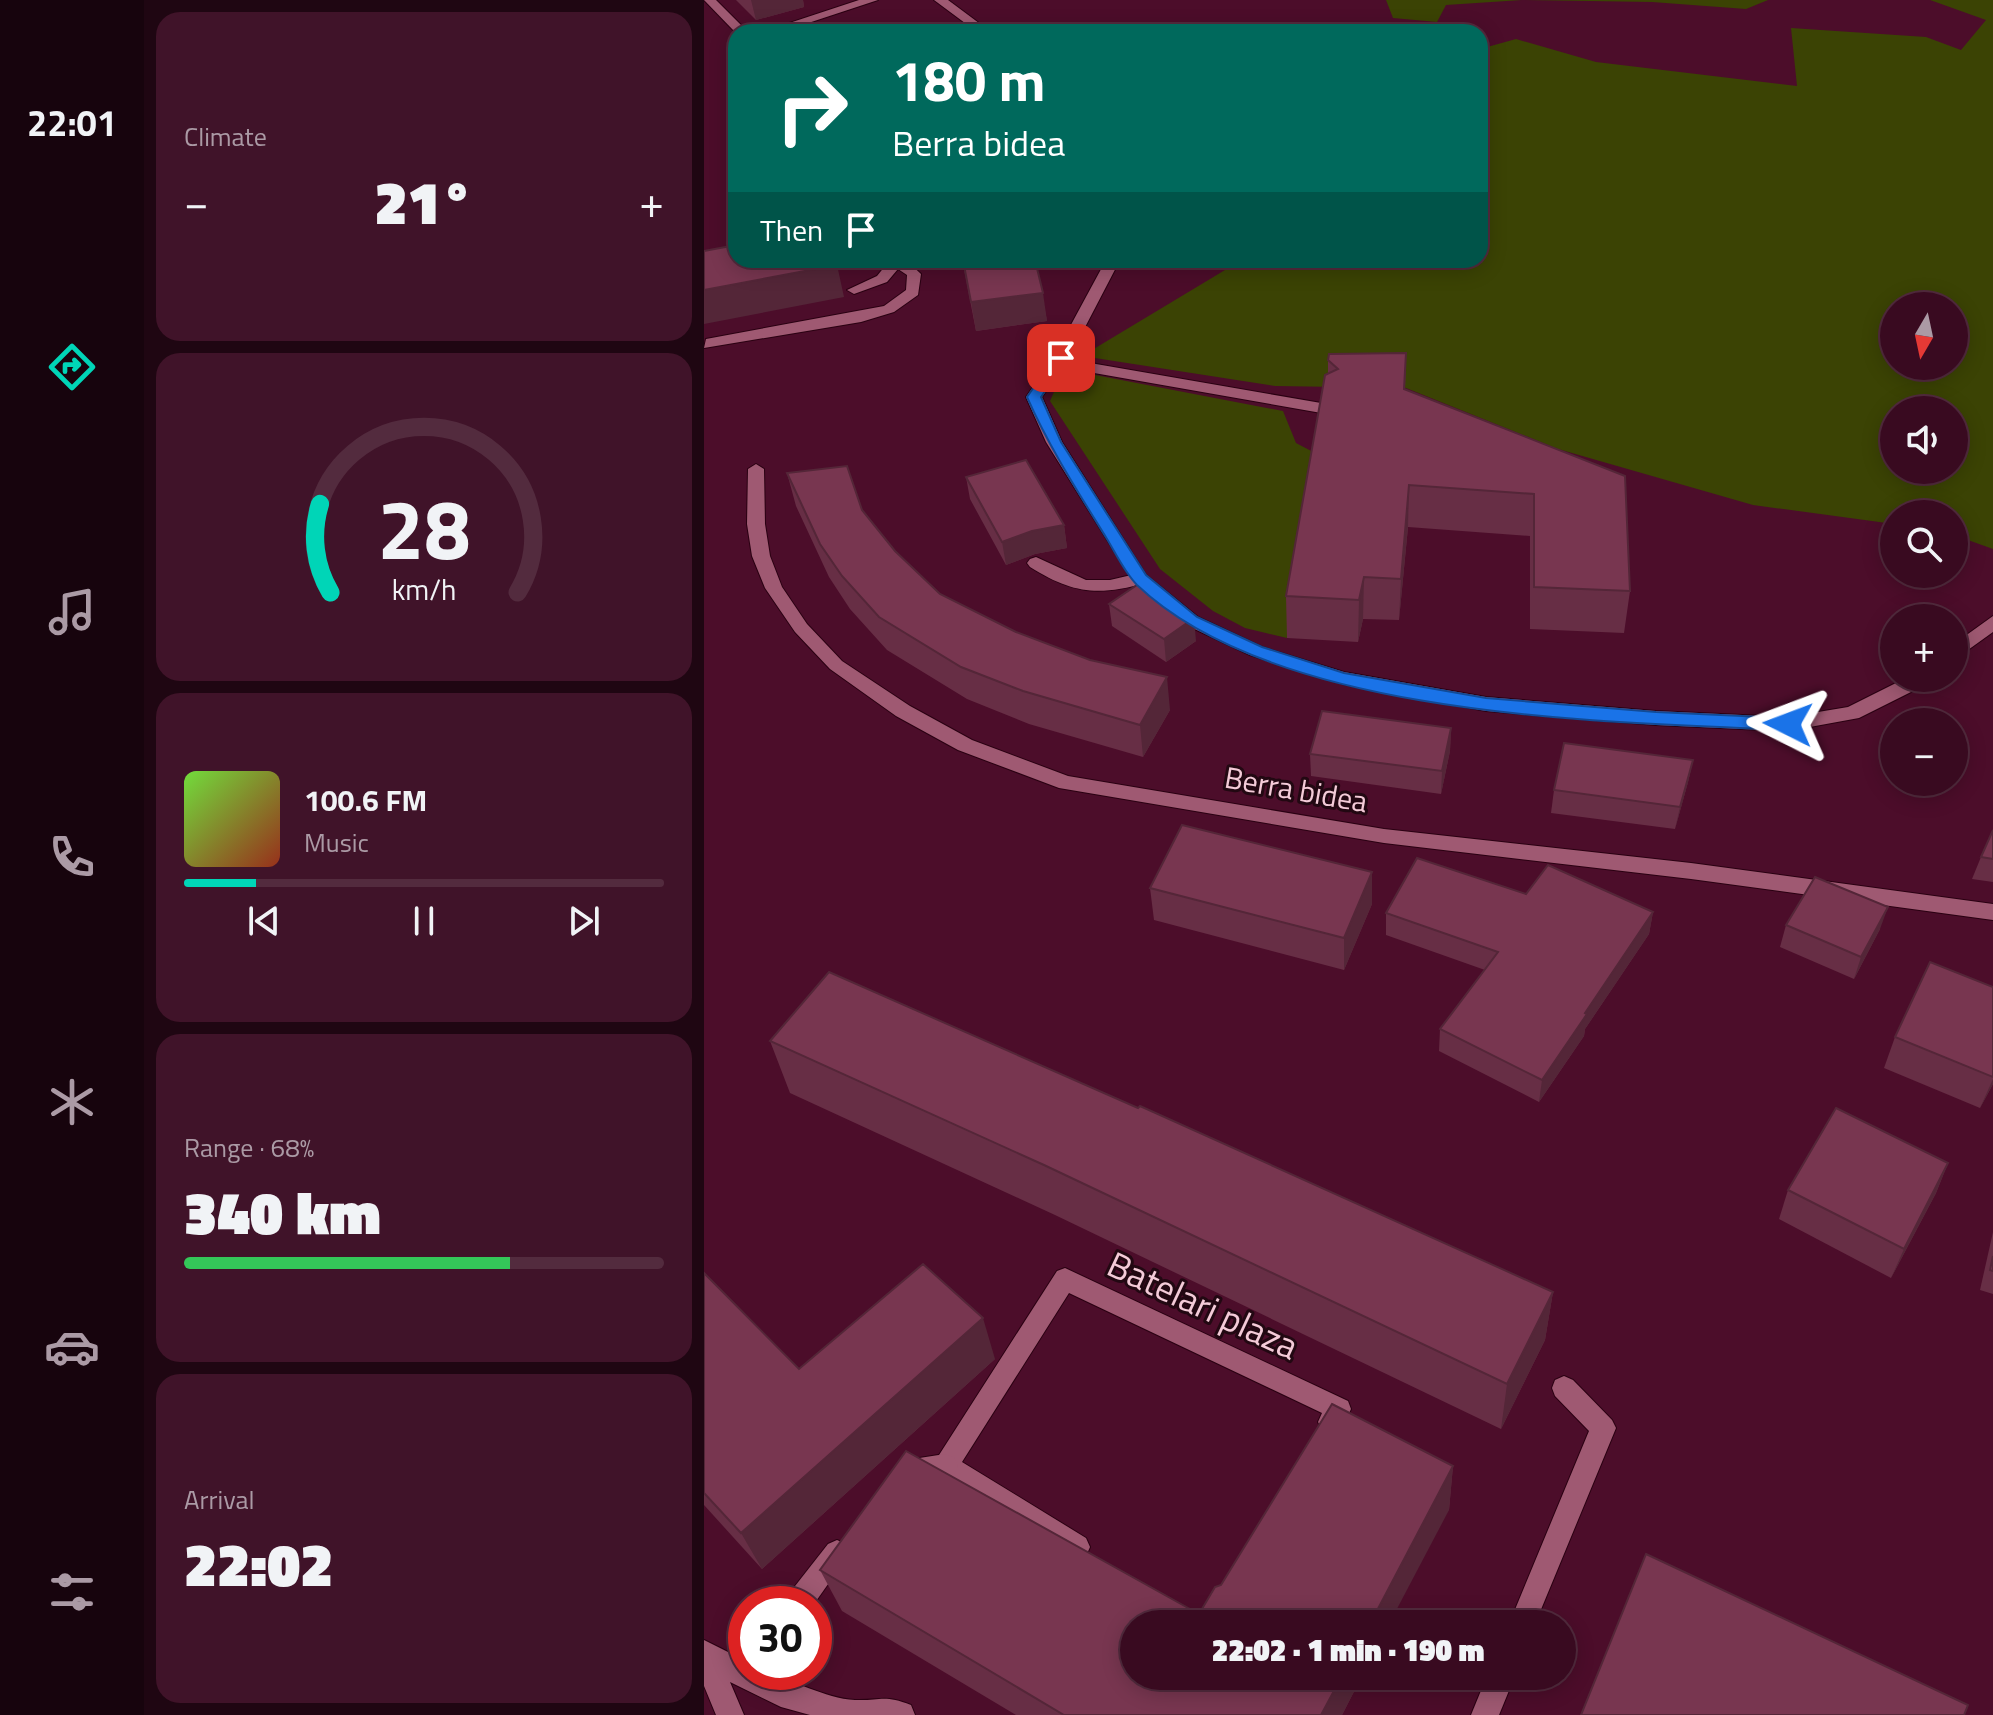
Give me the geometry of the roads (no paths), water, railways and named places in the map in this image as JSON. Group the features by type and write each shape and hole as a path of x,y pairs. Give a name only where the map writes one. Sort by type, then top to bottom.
{"street":[{"path":"709,0 734,24"},
{"path":"794,24 872,0"},
{"path":"940,0 974,24"},
{"path":"854,290 882,279 892,268"},
{"path":"706,344 861,317 889,309 913,292 914,274 907,268"},
{"path":"1111,268 1061,358 1034,397 1054,442 1140,579 1192,621 1256,651 1343,678 1486,704 1656,718 1788,724 1852,713 1894,692"},
{"path":"1061,358 1094,368 1327,409"},
{"name":"Berra bidea","path":"756,469 756,524 765,567 774,588 801,628 836,665 903,711 965,745 1066,783 1384,836 1691,871 1993,912"},
{"path":"1036,563 1067,584 1107,588 1140,579"},
{"path":"1968,643 1993,622"},
{"name":"Batelari plaza","path":"945,1466 1065,1279 1339,1409 1316,1447"},
{"path":"1528,1610 1603,1428 1564,1388"},
{"path":"892,1482 902,1470 945,1466 1093,1557"},
{"path":"811,1586 854,1531"},
{"path":"705,1655 728,1666"},
{"path":"705,1655 730,1715"},
{"path":"775,1690 849,1714 880,1710 901,1715"},
{"path":"1485,1715 1495,1690"}]}
